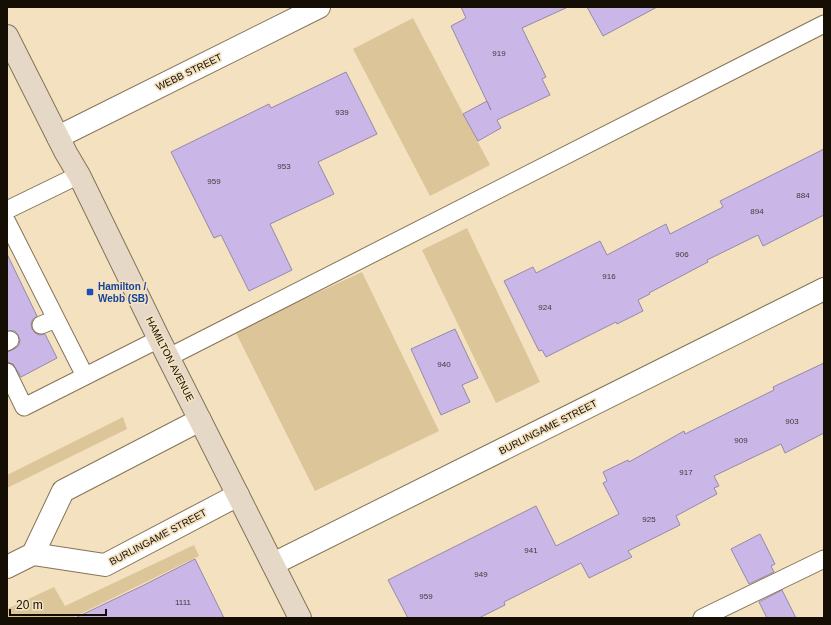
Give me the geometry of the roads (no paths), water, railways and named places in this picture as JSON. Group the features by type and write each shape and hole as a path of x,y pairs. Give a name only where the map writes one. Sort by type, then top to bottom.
{"main road":[{"name":"HAMILTON AVENUE","path":"7,36 79,175 300,618"}],"street":[{"name":"WEBB STREET","path":"58,137 319,7"},
{"name":"BURLINGAME STREET","path":"273,564 824,289"},
{"path":"7,567 33,554 63,490 200,420"},
{"name":"BURLINGAME STREET","path":"33,554 105,565 238,495"}],"lane":[{"path":"7,372 24,407 85,376 164,348 824,24"},
{"path":"7,210 79,175"},
{"path":"7,222 17,258 48,322 85,376"},
{"path":"702,618 824,559"}],"place":[{"name":"Hamilton / Webb (SB)","path":"90,292"}]}
